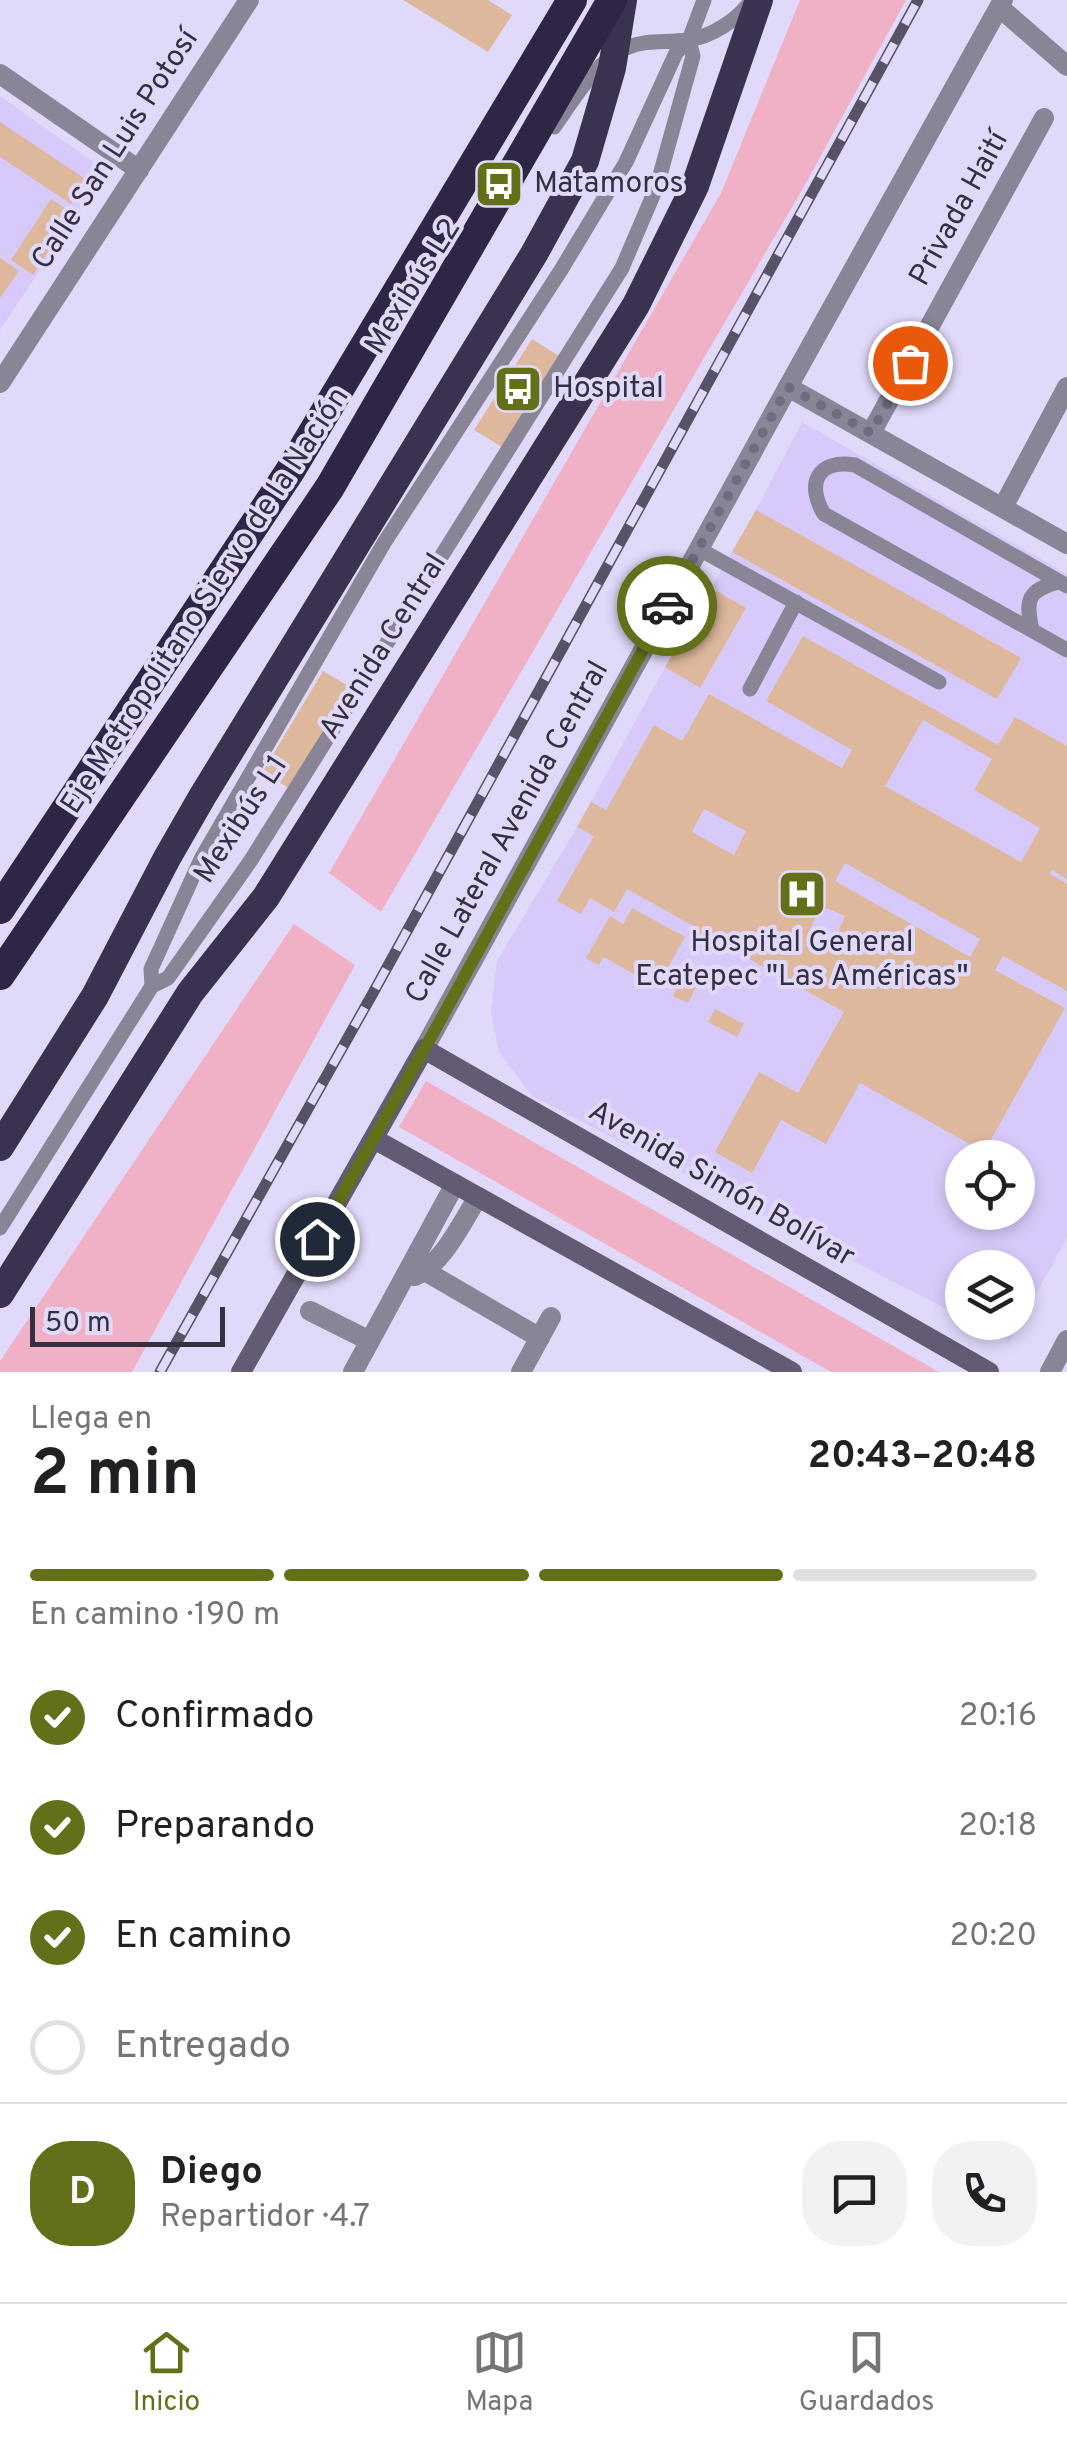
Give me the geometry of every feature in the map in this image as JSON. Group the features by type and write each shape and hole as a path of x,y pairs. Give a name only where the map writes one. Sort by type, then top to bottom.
{"highway":[{"name":"Eje Metropolitano Siervo de la Nación","path":"0,909 290,471 572,0"},
{"name":"Eje Metropolitano Siervo de la Nación","path":"0,976 330,486 612,0"},
{"path":"0,1147 95,996 202,797 534,254 585,162 624,0"},
{"name":"Avenida Central","path":"0,1294 190,994 266,896 636,305 695,186 755,0"}],"main road":[{"name":"Calle Lateral Avenida Central","path":"241,1372 424,1049"},
{"name":"Avenida Simón Bolívar","path":"424,1049 989,1372"},
{"path":"374,1139 768,1366 792,1372"}],"street":[{"name":"Calle San Luis Potosí","path":"0,383 249,0"},
{"path":"1001,3 1067,66"},
{"name":"Calle Lateral Avenida Central","path":"424,1049 1001,3"},
{"path":"0,74 139,170"},
{"name":"Privada Haití","path":"871,433 1044,118"},
{"path":"788,387 1067,544"},
{"path":"1003,507 1067,387"},
{"path":"353,1372 414,1272 455,1184"},
{"path":"414,1272 451,1241 478,1197"},
{"path":"414,1272 540,1338"},
{"path":"310,1311 370,1342"},
{"path":"521,1372 551,1317"},
{"path":"1050,1372 1067,1340"}],"lane":[{"name":"Mexibús L1","path":"152,986 151,969 201,859 384,543 561,270 626,162 676,53 689,40 704,0"},
{"path":"614,54 655,40 689,40 718,31 755,0"},
{"name":"Mexibús L1","path":"0,1228 152,986 168,978 251,860 622,268 657,186 693,56 689,40"},
{"name":"Mexibús L2","path":"0,994 507,192 590,76 614,54"},
{"path":"1063,584 854,464 840,462 819,476 814,490 824,514 1067,650"},
{"path":"698,548 938,682"},
{"path":"1032,630 1028,613 1031,597 1040,587 1063,584"},
{"path":"750,689 796,602"}],"shaded area":[{"path":"800,0 906,0 806,183 381,912 329,873 721,193"},
{"path":"0,96 106,171 0,330"},
{"name":"Hospital General Ecatepec \"Las Américas\"","path":"802,422 1067,574 1067,1238 1035,1296 1035,1250 945,1250 945,1308 532,1096 499,1052 491,1012 497,961"},
{"path":"294,924 355,965 132,1372 0,1372 0,1361"},
{"path":"426,1081 939,1372 831,1372 399,1127"}],"building":[{"path":"403,0 488,0 512,15 488,52"},
{"path":"0,122 87,180 71,204 0,157"},
{"path":"51,199 74,214 33,275 11,260"},
{"path":"0,258 19,271 0,298"},
{"path":"532,339 559,356 502,447 474,430"},
{"path":"756,510 1021,658 997,699 732,552"},
{"path":"711,588 746,608 700,688 665,667"},
{"path":"803,636 998,745 1015,717 1067,746 1067,879 1052,870 1050,874 1067,884 1067,991 1003,956 995,970 1065,1008 991,1140 962,1140 860,1083 826,1144 781,1120 752,1173 715,1152 759,1072 798,1093 844,1012 717,941 711,951 691,940 697,928 627,889 614,912 590,898 581,914 557,901 594,836 577,827 591,802 606,810 654,725 682,741 709,694 842,768 852,750 766,701","holes":["923,720 992,759 974,790 1040,828 1021,862 885,786","704,809 746,831 734,855 692,832","845,863 980,939 970,957 835,881","821,906 845,916 832,945 808,934"]},
{"path":"323,671 350,687 289,788 262,773"},
{"path":"632,908 685,937 657,987 603,957 599,965 586,958 610,916 623,924"},
{"path":"681,978 697,985 688,1003 673,996"},
{"path":"715,1009 744,1024 737,1037 708,1022"}],"railway":[{"path":"160,1372 373,993 918,0"}],"way so far":[{"path":"667,606 788,387 871,433 910,363"}],"place":[{"name":"Matamoros","path":"499,184"},
{"name":"Hospital","path":"518,389"},
{"name":"Hospital General Ecatepec \"Las Américas\"","path":"802,894"}],"route":[{"path":"317,1239 667,606"}]}
